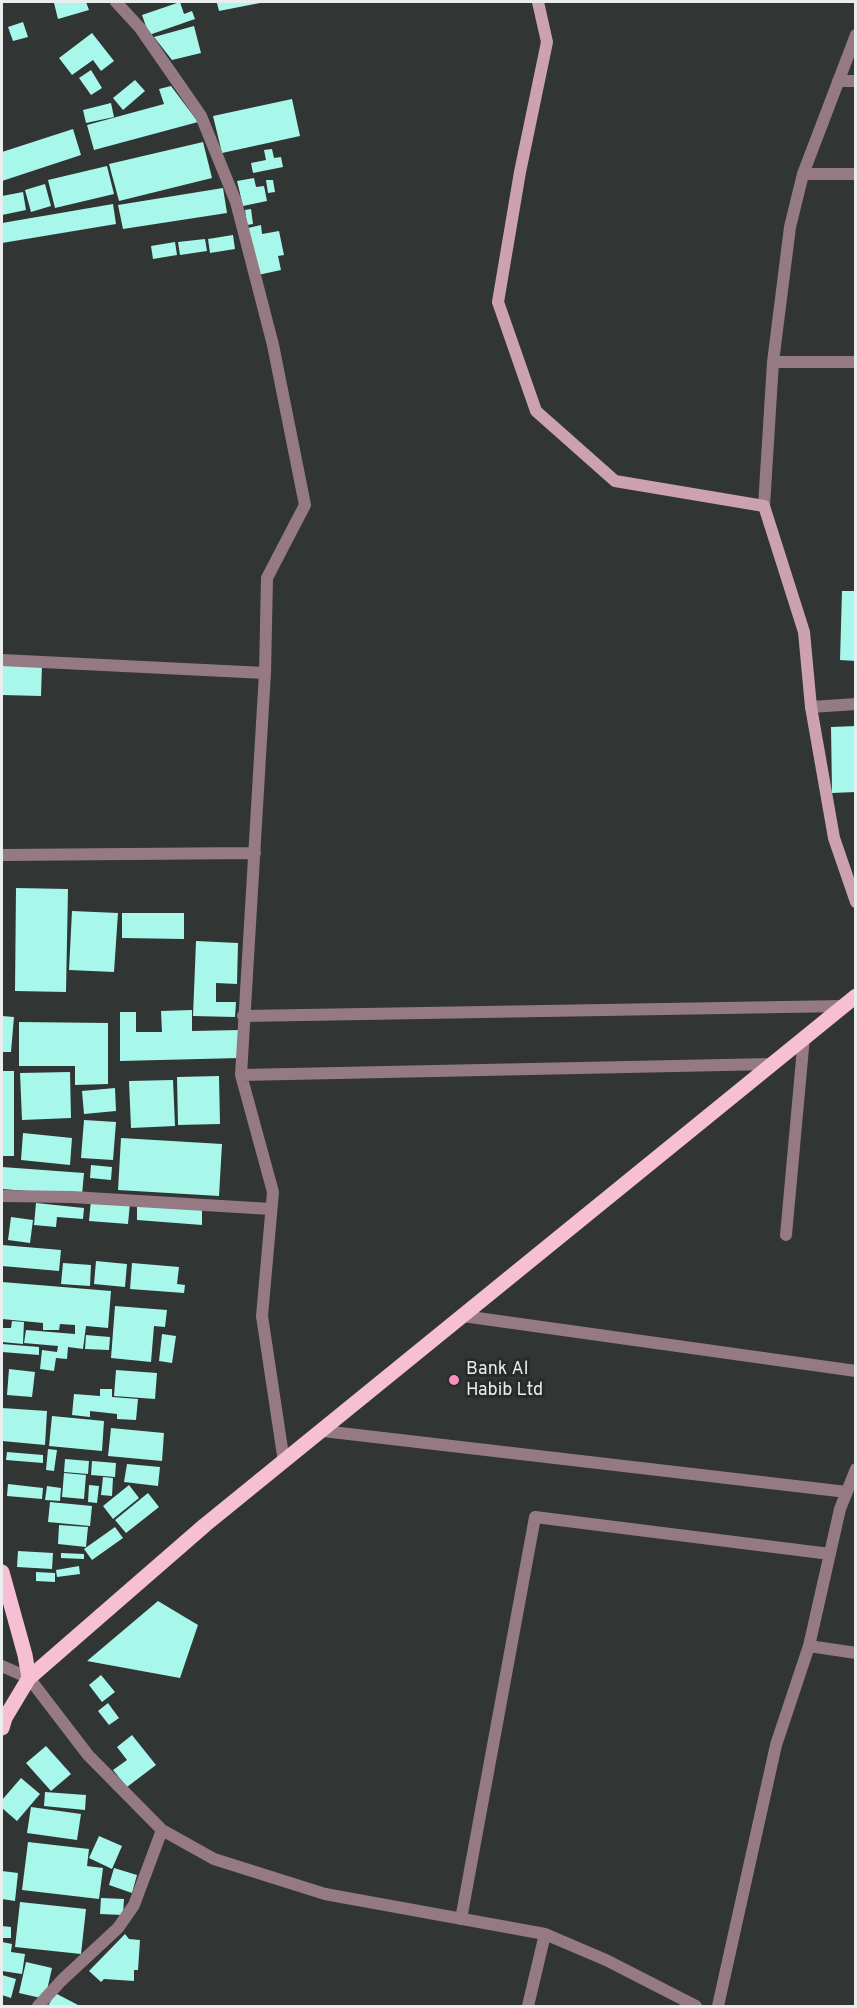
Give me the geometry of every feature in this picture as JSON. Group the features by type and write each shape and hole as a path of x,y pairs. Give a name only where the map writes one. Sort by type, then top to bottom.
{"main road":[{"path":"538,2 547,42 520,172 498,302 536,411 615,481 765,506 804,632 811,707 834,838 855,902"},
{"path":"2,1728 5,1718 29,1678 205,1525 850,1001"},
{"path":"2,1572 25,1655 29,1678"}],"street":[{"path":"116,2 140,28 201,116 236,202 273,345 305,505 267,578 265,673 241,1075 273,1192 262,1316 284,1462"},
{"path":"765,506 773,362 790,227 802,174 855,35"},
{"path":"838,81 855,81"},
{"path":"802,174 855,174"},
{"path":"773,362 855,362"},
{"path":"2,660 265,673"},
{"path":"811,707 855,704"},
{"path":"2,855 255,853"},
{"path":"243,1016 850,1001"},
{"path":"786,1236 804,1037"},
{"path":"241,1075 772,1064"},
{"path":"2,1196 72,1197 272,1209"},
{"path":"464,1316 855,1371"},
{"path":"323,1431 847,1492"},
{"path":"718,2007 776,1745 809,1646 840,1509 855,1469"},
{"path":"460,1919 535,1517 830,1554"},
{"path":"809,1646 855,1653"},
{"path":"2,1665 29,1678 88,1755 162,1830 214,1859 325,1894 545,1934 606,1960 696,2007"},
{"path":"38,2007 62,1980 118,1929 134,1905 162,1830"},
{"path":"528,2007 545,1934"}],"building":[{"path":"86,2 89,10 58,19 54,3"},
{"path":"180,2 184,14 192,11 195,19 149,35 142,15"},
{"path":"217,3 260,3 219,11"},
{"path":"23,22 28,37 13,41 8,27"},
{"path":"194,26 201,53 172,60 154,37"},
{"path":"92,33 114,61 101,71 93,60 72,75 59,58"},
{"path":"91,70 102,88 91,95 79,78"},
{"path":"135,80 145,91 123,110 113,98"},
{"path":"171,86 198,122 94,150 87,125 164,104 159,89"},
{"path":"292,99 300,136 222,153 213,116"},
{"path":"111,103 114,117 86,123 83,110"},
{"path":"73,129 81,155 2,181 2,152"},
{"path":"203,142 212,178 119,201 109,164"},
{"path":"272,149 274,158 281,157 283,167 253,173 251,163 266,160 264,150"},
{"path":"107,166 114,194 55,208 48,180"},
{"path":"254,178 256,187 264,186 267,201 243,206 237,181"},
{"path":"266,180 273,180 275,192 268,193"},
{"path":"45,184 51,206 31,212 25,190"},
{"path":"223,188 227,213 123,229 118,205"},
{"path":"23,192 26,210 2,215 2,196"},
{"path":"113,204 116,224 2,243 2,223"},
{"path":"251,209 253,224 247,225 245,210"},
{"path":"261,225 262,234 279,231 284,255 278,256 281,270 258,275 248,228"},
{"path":"233,235 235,249 210,253 208,239"},
{"path":"205,239 207,251 180,255 178,242"},
{"path":"175,242 177,255 153,259 151,246"},
{"path":"842,591 856,591 856,661 840,660"},
{"path":"2,663 42,665 41,696 2,695"},
{"path":"856,726 856,792 832,793 831,727"},
{"path":"16,888 68,889 66,992 15,991"},
{"path":"72,911 118,913 114,972 69,970"},
{"path":"122,913 184,913 184,939 122,938"},
{"path":"196,941 238,943 237,984 216,983 216,1002 236,1002 235,1017 193,1016"},
{"path":"192,1010 192,1031 240,1030 240,1058 120,1061 120,1012 136,1012 136,1032 162,1032 161,1011"},
{"path":"2,1016 14,1017 11,1052 2,1052"},
{"path":"19,1022 108,1023 108,1084 75,1085 75,1066 19,1066"},
{"path":"2,1071 14,1071 14,1156 2,1156"},
{"path":"70,1072 71,1118 22,1120 20,1073"},
{"path":"219,1076 220,1124 178,1125 177,1077"},
{"path":"173,1080 175,1126 131,1128 129,1081"},
{"path":"115,1088 116,1111 84,1114 82,1091"},
{"path":"84,1120 116,1122 113,1160 81,1158"},
{"path":"23,1133 72,1138 70,1165 21,1160"},
{"path":"121,1138 222,1144 219,1196 118,1190"},
{"path":"91,1165 112,1167 111,1180 90,1178"},
{"path":"2,1167 84,1173 82,1195 2,1189"},
{"path":"91,1200 130,1203 128,1224 89,1221"},
{"path":"36,1203 84,1208 83,1219 57,1217 56,1227 34,1225"},
{"path":"137,1205 202,1210 202,1225 137,1220"},
{"path":"11,1217 33,1220 30,1243 8,1240"},
{"path":"2,1245 61,1250 59,1271 2,1266"},
{"path":"96,1261 127,1264 125,1287 94,1284"},
{"path":"63,1263 91,1265 90,1286 61,1284"},
{"path":"132,1263 179,1267 177,1284 185,1285 184,1293 130,1289"},
{"path":"2,1282 111,1291 108,1328 86,1326 83,1349 68,1347 67,1359 56,1358 54,1371 40,1369 42,1350 57,1352 58,1346 24,1343 26,1330 75,1334 75,1325 60,1324 59,1330 43,1330 43,1323 2,1319"},
{"path":"115,1306 167,1310 165,1327 154,1326 151,1362 111,1358"},
{"path":"12,1321 24,1322 23,1344 2,1342 2,1328 11,1328"},
{"path":"162,1334 176,1336 172,1363 159,1361"},
{"path":"86,1335 110,1337 109,1350 85,1349"},
{"path":"2,1344 39,1347 39,1355 2,1352"},
{"path":"9,1369 35,1372 32,1397 7,1395"},
{"path":"116,1370 157,1373 155,1399 114,1396"},
{"path":"100,1389 112,1389 112,1397 138,1399 136,1420 117,1419 117,1414 90,1411 90,1417 72,1415 74,1394 100,1396"},
{"path":"2,1408 47,1411 45,1445 2,1441"},
{"path":"52,1416 104,1421 102,1451 49,1446"},
{"path":"111,1428 164,1433 162,1461 108,1456"},
{"path":"48,1449 57,1450 54,1471 46,1470"},
{"path":"7,1452 43,1455 43,1463 6,1460"},
{"path":"65,1459 89,1461 88,1474 64,1472"},
{"path":"92,1461 116,1463 115,1477 91,1475"},
{"path":"127,1464 160,1467 158,1486 124,1482"},
{"path":"64,1473 86,1475 84,1499 62,1497"},
{"path":"103,1477 113,1478 112,1496 101,1495"},
{"path":"8,1484 43,1488 42,1499 7,1496"},
{"path":"89,1485 99,1486 97,1503 88,1502"},
{"path":"129,1485 139,1498 113,1519 103,1506"},
{"path":"47,1486 61,1488 60,1501 45,1500"},
{"path":"148,1493 159,1507 126,1533 115,1520"},
{"path":"50,1502 92,1506 90,1526 48,1522"},
{"path":"59,1525 88,1527 86,1547 58,1544"},
{"path":"115,1527 123,1538 92,1560 84,1549"},
{"path":"18,1551 53,1553 52,1569 17,1567"},
{"path":"61,1553 84,1554 84,1559 61,1558"},
{"path":"79,1566 80,1574 57,1577 56,1570"},
{"path":"36,1572 55,1573 55,1582 36,1581"},
{"path":"158,1601 198,1625 180,1678 87,1661"},
{"path":"101,1675 115,1692 102,1702 89,1685"},
{"path":"108,1703 119,1718 109,1725 98,1711"},
{"path":"132,1735 156,1765 127,1787 113,1770 127,1760 117,1747"},
{"path":"46,1746 71,1774 51,1791 26,1763"},
{"path":"21,1778 40,1794 17,1821 2,1808 2,1800"},
{"path":"45,1792 86,1795 85,1810 44,1806"},
{"path":"31,1807 81,1814 77,1840 27,1833"},
{"path":"99,1836 122,1846 112,1869 89,1858"},
{"path":"28,1842 89,1849 87,1866 103,1868 99,1899 22,1890"},
{"path":"114,1868 137,1875 132,1893 109,1885"},
{"path":"2,1871 18,1873 15,1901 2,1899"},
{"path":"101,1898 124,1899 123,1915 100,1914"},
{"path":"20,1902 86,1909 81,1954 15,1947"},
{"path":"2,1926 11,1927 11,1938 2,1938"},
{"path":"125,1934 129,1939 140,1940 138,1970 134,1970 134,1981 104,1979 101,1982 89,1971"},
{"path":"2,1942 12,1944 11,1952 25,1954 22,1974 2,1971"},
{"path":"26,1962 52,1968 45,1999 19,1993"},
{"path":"2,1975 16,1979 11,1998 2,1995"},
{"path":"55,1993 80,2006 48,2006"}],"place":[{"name":"Bank Al Habib Ltd","path":"454,1380"}]}
